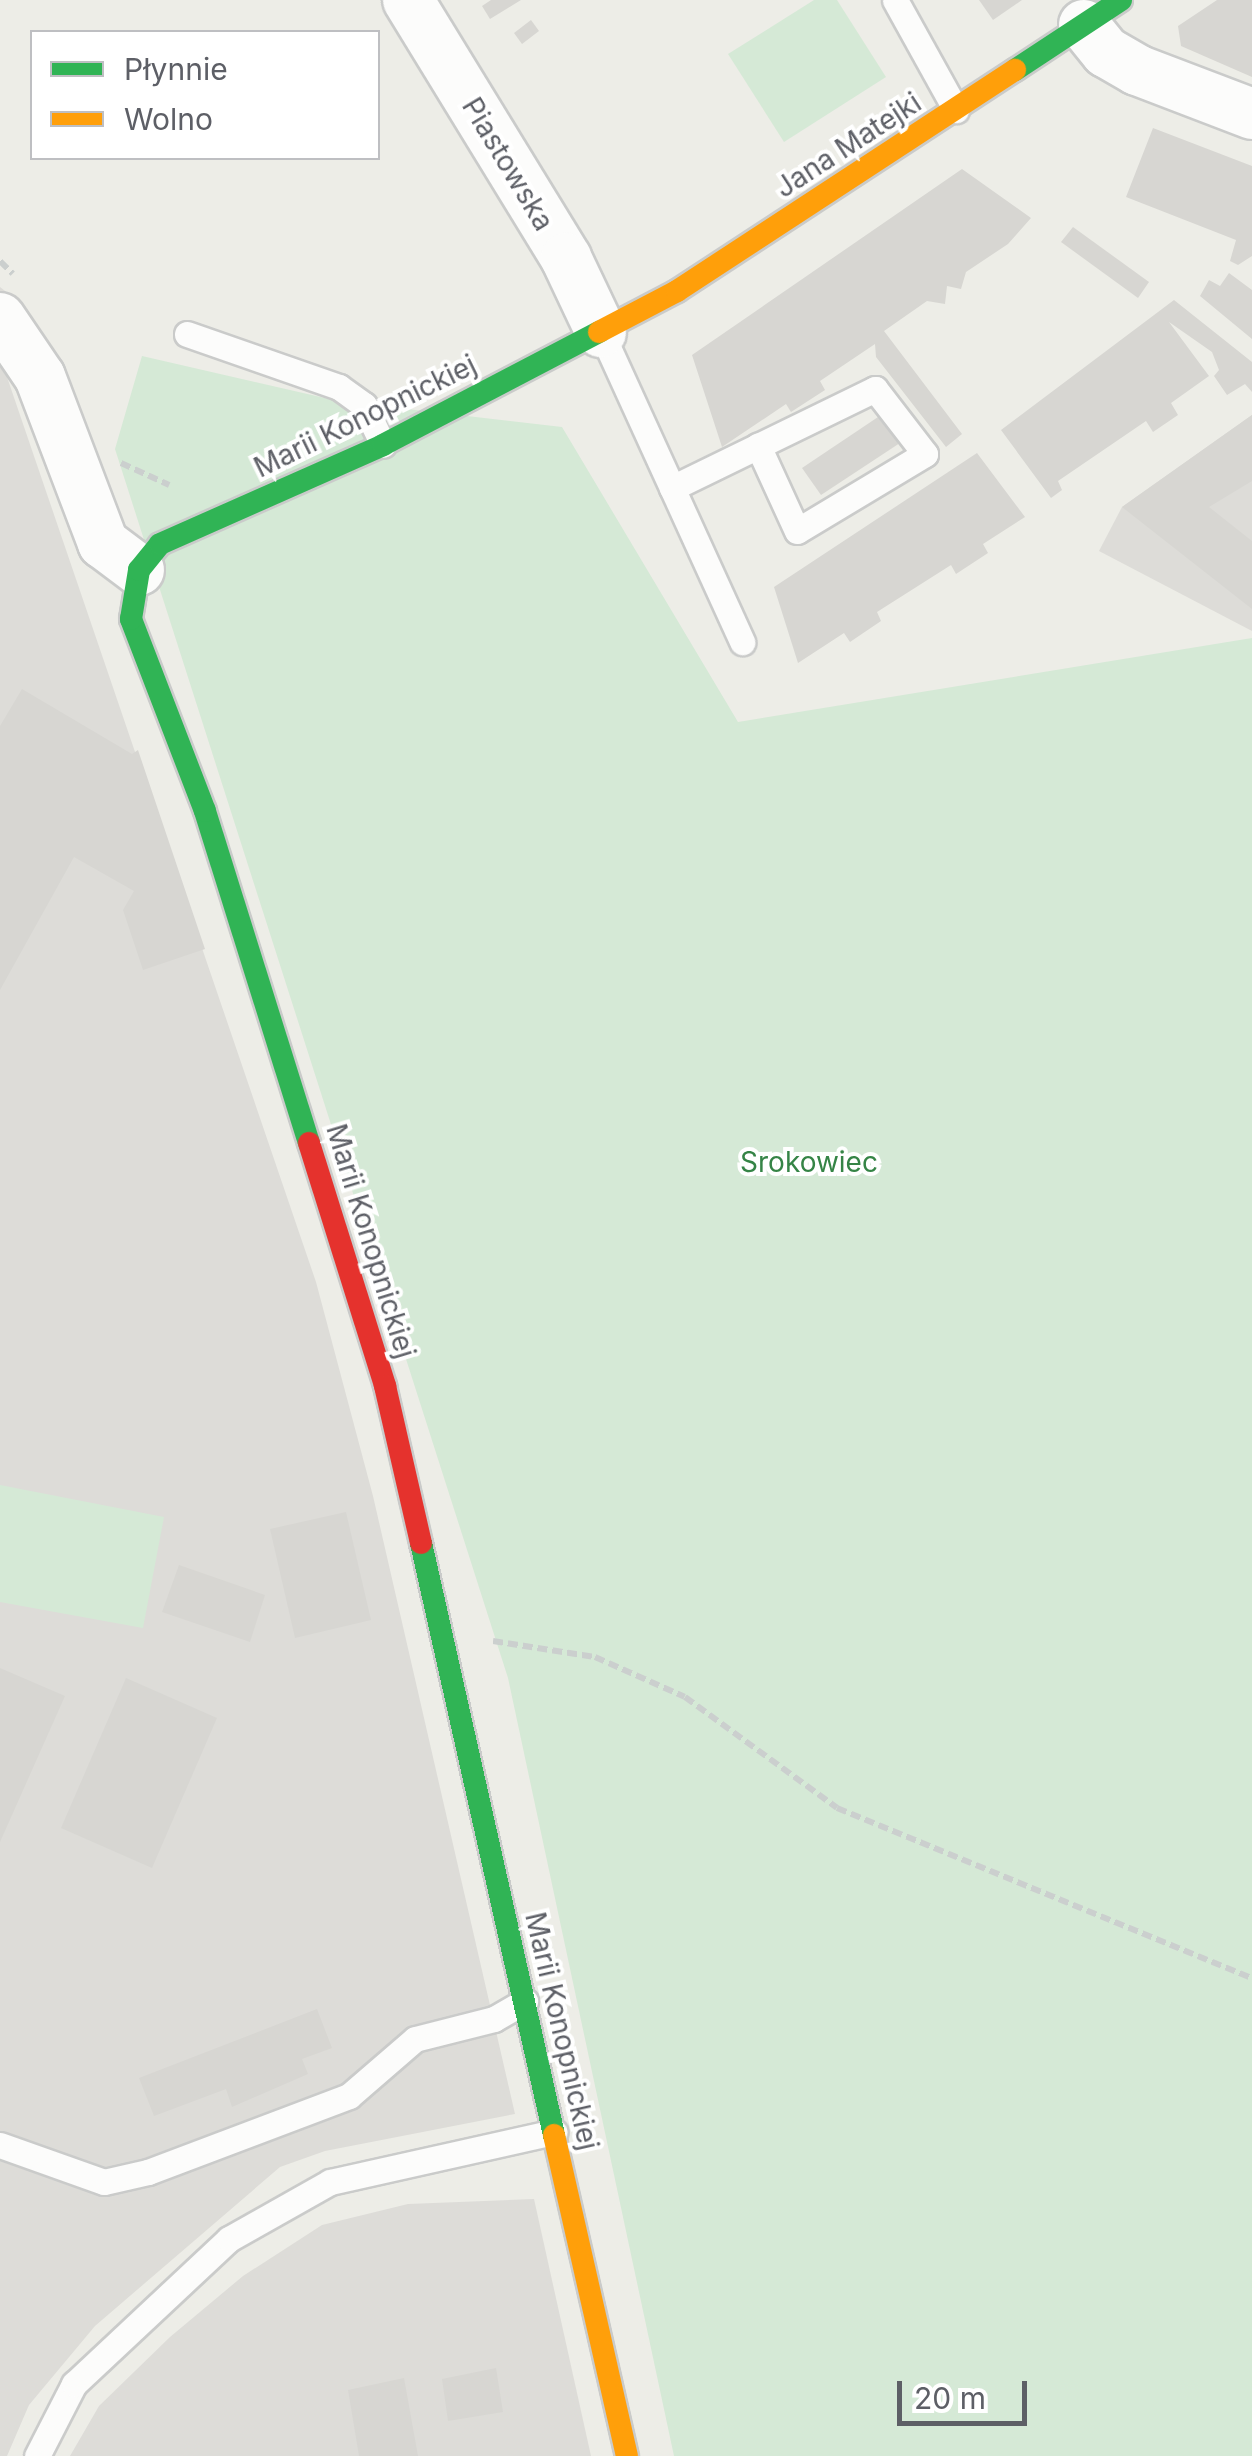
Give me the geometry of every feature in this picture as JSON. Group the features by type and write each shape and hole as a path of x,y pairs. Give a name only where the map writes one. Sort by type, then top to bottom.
{"street":[{"name":"Piastowska","path":"408,0 566,258 601,332"},
{"name":"Jana Matejki","path":"601,332 677,291 1103,13"},
{"path":"1103,13 1106,52 1137,70 1252,114"},
{"path":"11,301 104,544 138,570"},
{"name":"Marii Konopnickiej","path":"601,332 384,445 160,544 138,570 132,619 204,811 385,1386 628,2456"}],"lane":[{"path":"895,0 956,110"},
{"path":"601,332 742,642"},
{"path":"187,334 339,387 364,405 384,445"},
{"path":"672,488 758,446 875,389 925,454 797,531 758,446"},
{"path":"0,2145 104,2182 148,2172 350,2096 415,2038 494,2019 525,2001"},
{"path":"38,2456 74,2384 229,2239 330,2182 554,2132"}],"path":[{"path":"0,261 11,301"},
{"path":"111,458 185,492"},
{"path":"439,1620 493,1641 595,1656 686,1697 837,1808 1252,1978"}],"shaded area":[{"path":"0,287 9,294 7,377 316,1282 373,1496 515,2114 325,2151 280,2167 95,2326 29,2405 7,2456 0,2456"},
{"path":"1252,415 1252,631 1099,551 1122,507"},
{"path":"534,2199 591,2456 70,2456 99,2406 170,2337 243,2276 322,2225 408,2204"}],"green space":[{"path":"814,0 837,0 886,77 784,142 728,54"},
{"name":"Srokowiec","path":"142,356 338,401 562,427 738,722 1252,638 1252,2456 674,2456 508,1678 115,449"},
{"path":"0,1485 164,1517 143,1628 0,1602"}],"building":[{"path":"491,0 521,0 490,19 482,6"},
{"path":"979,0 1022,0 993,20"},
{"path":"1217,0 1252,0 1252,77 1181,46 1178,26"},
{"path":"531,20 539,31 522,44 514,33"},
{"path":"1153,128 1252,166 1252,256 1238,265 1230,261 1236,240 1126,197"},
{"path":"962,169 1031,218 1008,244 966,272 961,289 947,286 945,304 927,301 884,331 962,434 946,447 876,357 875,344 820,381 825,390 791,412 786,404 722,447 692,355"},
{"path":"1073,227 1149,282 1138,298 1061,242"},
{"path":"1229,273 1252,290 1252,339 1200,296 1209,280 1220,286"},
{"path":"1174,300 1252,362 1252,392 1245,384 1227,395 1214,376 1219,370 1212,352 1169,322 1209,376 1171,403 1178,415 1153,432 1146,421 1058,481 1062,490 1051,498 1001,430"},
{"path":"887,411 906,439 821,495 802,468"},
{"path":"1252,415 1252,481 1209,507 1252,541 1252,609 1122,507"},
{"path":"977,453 1025,517 983,544 988,553 956,574 951,565 877,612 881,621 850,642 844,633 798,663 774,587"},
{"path":"22,689 132,754 138,750 205,949 143,970 123,910 134,891 74,857 0,990 0,726"},
{"path":"346,1512 371,1620 295,1638 270,1529"},
{"path":"179,1565 265,1595 250,1642 162,1612"},
{"path":"0,1668 65,1696 0,1842"},
{"path":"126,1678 217,1718 152,1868 61,1828"},
{"path":"317,2009 332,2048 302,2059 308,2074 232,2107 226,2089 154,2116 139,2078"},
{"path":"496,2368 503,2412 448,2421 442,2379"},
{"path":"404,2378 418,2456 359,2456 348,2390"}],"traffic: fast":[{"path":"1015,70 1121,0"},
{"path":"309,1143 205,811 131,619 139,570 160,544 383,445 599,332"},
{"path":"421,1543 554,2135"}],"traffic: slow":[{"path":"599,332 677,291 1015,70"},
{"path":"554,2135 627,2456"}],"traffic: jam":[{"path":"309,1143 385,1386 421,1543"}]}
